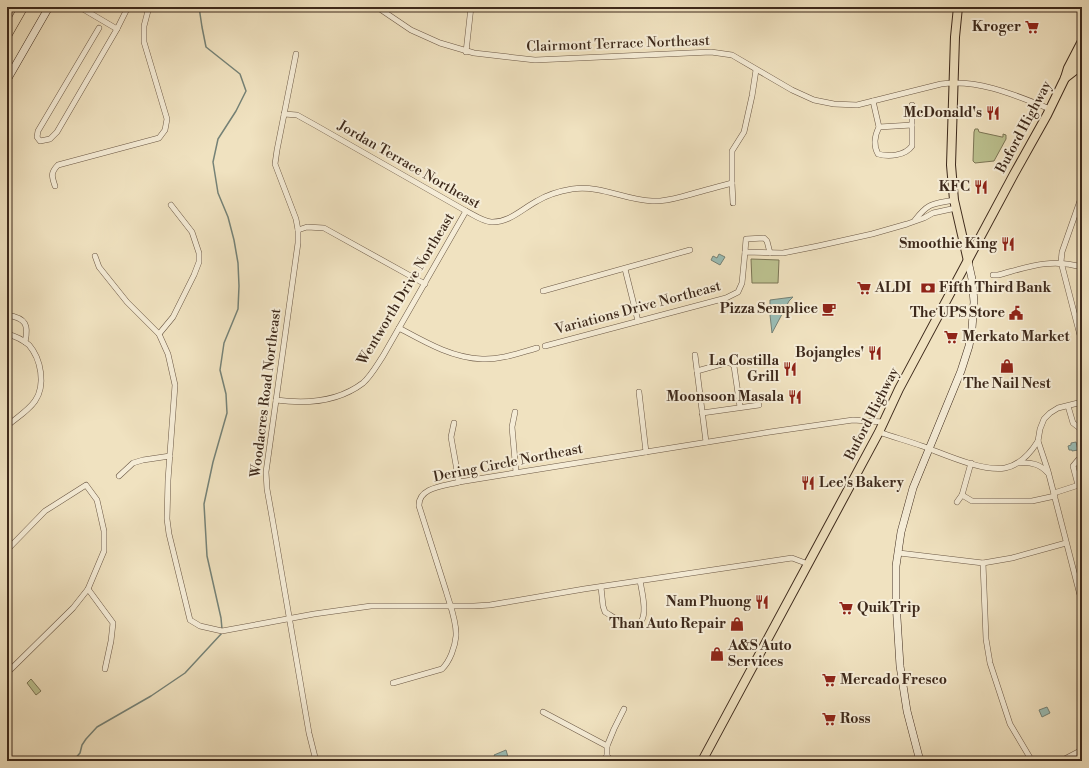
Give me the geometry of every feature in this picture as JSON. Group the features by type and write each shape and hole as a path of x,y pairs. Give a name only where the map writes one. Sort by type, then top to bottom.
{"highway":[{"path":"7,35 24,7"}],"main road":[{"path":"7,80 49,7"},
{"path":"920,761 907,711 900,666 896,566 901,532 913,488 963,366 971,337 974,312 974,293 955,204 951,165 955,28 958,7"},
{"name":"Buford Highway","path":"702,761 879,432 899,389 1050,109 1082,41"},
{"name":"Buford Highway","path":"1065,78 1074,71 1082,57"}],"street":[{"path":"74,7 82,8 117,29"},
{"path":"100,28 38,132 37,137 40,141 50,139 56,132 117,29 128,7"},
{"path":"55,186 52,176 53,170 58,166 158,138 165,130 167,119 144,42 144,26 149,7"},
{"name":"Clairmont Terrace Northeast","path":"377,7 411,30 440,44 466,52 535,60 711,52 732,55 746,62 756,70 814,100 834,104 857,104 941,84 953,83 995,88 1009,92 1050,109"},
{"path":"466,52 472,7"},
{"name":"Woodacres Road Northeast","path":"296,54 277,150 276,164 280,179 291,203 298,230 295,267 266,472 267,489 289,619 309,733 316,761"},
{"path":"733,203 732,151 744,132 756,70"},
{"path":"874,101 879,126 876,133 875,148 878,154 883,155 903,153 909,151 912,146 912,105"},
{"name":"Jordan Terrace Northeast","path":"284,114 296,115 480,219 491,222 502,221 516,215 538,200 572,189 600,189 629,197 653,201 668,200 732,183"},
{"path":"879,126 912,125"},
{"path":"1082,195 1062,252 1061,262 1082,344"},
{"path":"915,220 924,209 930,205 955,204"},
{"path":"770,253 767,240 764,238 746,239 745,252 770,253 783,253 872,234 901,226 955,204"},
{"path":"159,334 173,317 199,262 199,253 192,232 171,205"},
{"name":"Wentworth Drive Northeast","path":"276,400 304,402 326,399 342,395 354,389 363,382 372,372 399,328 466,211"},
{"path":"298,230 307,228 324,228 425,284"},
{"path":"542,291 690,250"},
{"name":"Variations Drive Northeast","path":"545,346 726,298 738,292 742,283 745,252"},
{"path":"95,256 99,267 128,302 159,334 168,354 175,385 167,519 169,534 190,620 200,626 222,631 371,606 490,605 792,558 808,564"},
{"path":"993,275 998,275 1045,262 1061,262 1082,267"},
{"path":"625,269 638,321"},
{"path":"7,315 16,317 25,322 27,327 25,342"},
{"path":"399,328 440,349 463,356 483,359 499,358 537,348"},
{"path":"7,334 25,342 33,351 41,374 40,387 35,401 7,426"},
{"path":"695,355 706,442"},
{"path":"697,371 729,362 734,366 740,407"},
{"path":"639,392 646,452"},
{"path":"879,432 971,463 990,468 1005,468 1018,463 1031,452 1038,441 1040,428 1050,413 1058,408 1082,402"},
{"path":"702,413 759,404"},
{"path":"1068,406 1073,423 1082,430"},
{"path":"515,412 512,427 516,472"},
{"name":"Dering Circle Northeast","path":"393,683 442,669 450,658 456,636 456,627 450,605 419,502 424,492 459,482 706,442 854,420 883,422"},
{"path":"454,423 451,438 459,482"},
{"path":"1038,441 1049,474 1082,603"},
{"path":"119,476 133,463 170,456"},
{"path":"962,496 972,501 1032,501 1080,485 1073,466 1082,458"},
{"path":"957,502 962,496 971,463"},
{"path":"1018,463 1034,464 1043,467 1049,474"},
{"path":"7,550 45,511 86,485 97,500 104,531 104,551 88,589 73,608 7,673"},
{"path":"899,553 983,563 1012,558 1066,543"},
{"path":"983,563 986,639 990,663 1010,724 1032,761"},
{"path":"601,587 605,612 626,624 637,625 644,617 640,581"},
{"path":"88,589 113,624 105,669"},
{"path":"602,761 607,756 607,746 624,709"},
{"path":"543,712 607,746"},
{"path":"1061,761 1082,750"},
{"path":"607,756 612,761"}],"green space":[{"path":"975,129 978,129 979,132 1002,137 1003,134 1006,135 1006,139 994,161 975,163 973,161"},
{"path":"751,259 779,260 778,283 752,283"},
{"path":"31,679 41,691 36,695 27,683"}],"water":[{"path":"719,254 725,257 720,265 711,260 713,256 717,258"},
{"path":"793,297 789,301 772,333 769,306 770,300"},
{"path":"1076,442 1078,450 1069,450 1068,446 1071,445 1071,443"},
{"path":"1047,707 1050,713 1042,717 1039,710"},
{"path":"506,750 508,757 497,761 494,755"}],"waterway":[{"path":"199,7 206,47 240,74 246,91 236,111 218,139 213,162 218,193 228,217 234,240 238,263 239,286 238,309 224,343 220,370 226,394 227,413 213,462 204,504 207,556 221,618 222,629"},
{"path":"73,761 80,753 82,745 86,739 97,727 151,696 185,673 222,633"}],"place":[{"name":"Kroger","path":"1032,27"},
{"name":"McDonald's","path":"993,113"},
{"name":"KFC","path":"981,187"},
{"name":"Smoothie King","path":"1008,244"},
{"name":"ALDI","path":"864,288"},
{"name":"Fifth Third Bank","path":"928,288"},
{"name":"Pizza Semplice","path":"829,309"},
{"name":"The UPS Store","path":"1016,313"},
{"name":"Merkato Market","path":"951,337"},
{"name":"Bojangles'","path":"875,353"},
{"name":"The Nail Nest","path":"1007,366"},
{"name":"La Costilla Grill","path":"790,369"},
{"name":"Moonsoon Masala","path":"795,397"},
{"name":"Lee's Bakery","path":"808,483"},
{"name":"Nam Phuong","path":"762,602"},
{"name":"QuikTrip","path":"846,608"},
{"name":"Than Auto Repair","path":"737,624"},
{"name":"A&S Auto Services","path":"717,654"},
{"name":"Mercado Fresco","path":"829,680"},
{"name":"Ross","path":"829,719"}]}
